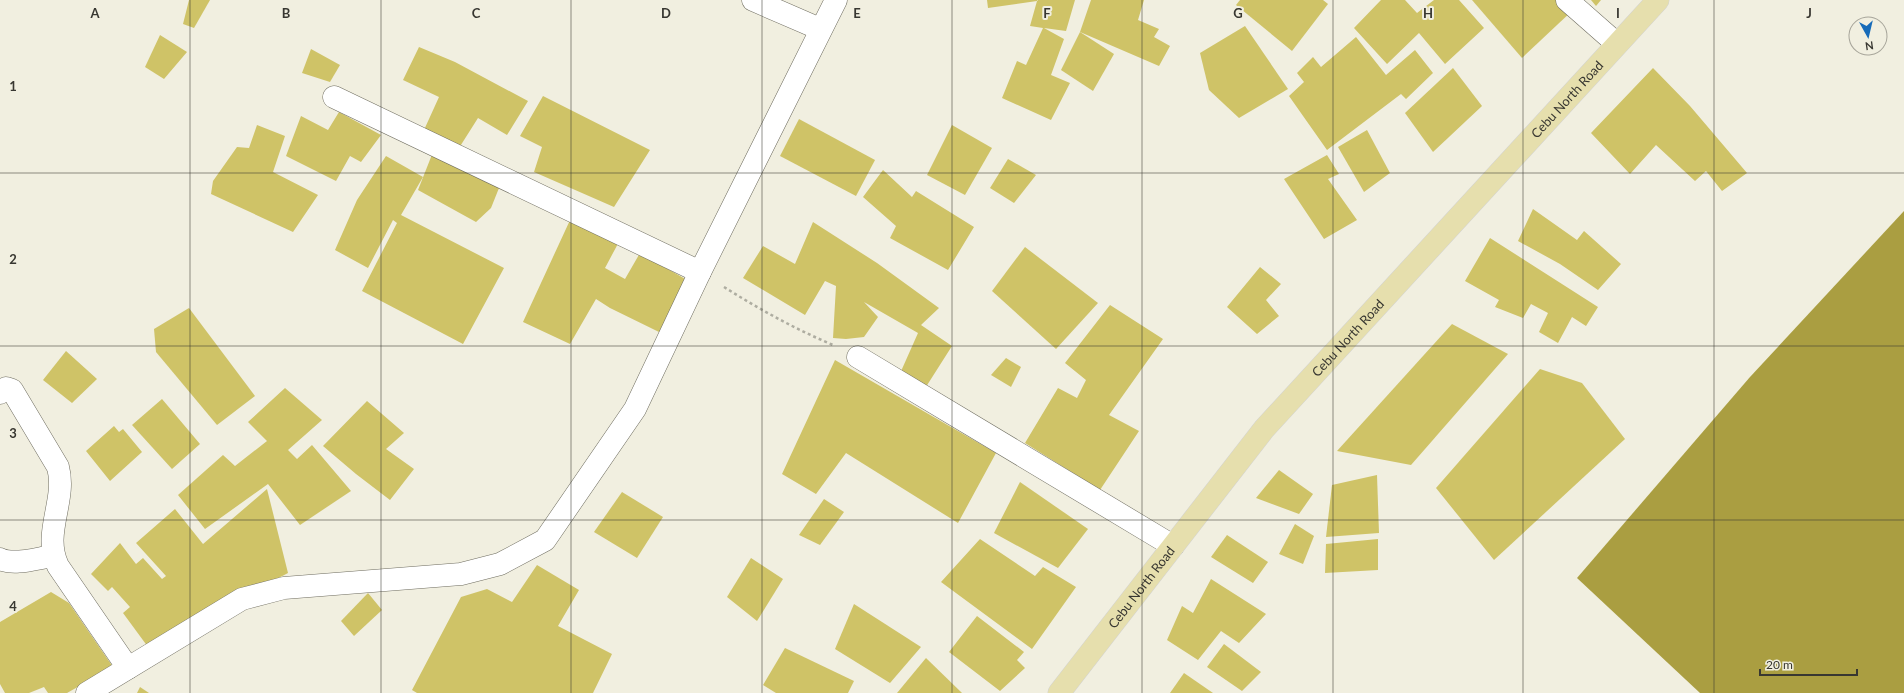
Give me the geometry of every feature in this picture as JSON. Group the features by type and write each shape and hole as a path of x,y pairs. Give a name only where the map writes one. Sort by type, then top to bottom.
{"main road":[{"name":"Cebu North Road","path":"1059,693 1264,429 1658,0"}],"street":[{"path":"753,0 820,29"},
{"path":"87,693 242,599 284,588 461,574 500,564 545,540 635,409 700,272 820,29 836,0"},
{"path":"1567,0 1617,44"},
{"path":"334,97 700,272"},
{"path":"858,357 1173,546"},
{"path":"0,392 6,388 12,390 58,467 61,481 52,542 53,556 58,566 128,668"},
{"path":"0,559 4,561 13,561 53,556"}],"path":[{"path":"700,272 756,307 802,332 858,357"}],"shaded area":[{"path":"1904,211 1904,693 1700,693 1577,578 1750,377"}],"building":[{"path":"189,0 210,0 194,28 183,24"},
{"path":"987,0 1037,0 1037,1 988,8"},
{"path":"1075,0 1066,31 1044,28 1064,39 1051,75 1070,83 1051,120 1002,98 1017,61 1026,65 1043,28 1030,26 1037,1"},
{"path":"1091,0 1144,0 1138,20 1159,29 1154,37 1170,46 1159,66 1080,32"},
{"path":"1240,0 1323,0 1328,4 1292,51 1236,5"},
{"path":"1381,0 1405,0 1417,13 1434,0 1459,0 1484,28 1445,64 1419,33 1387,64 1354,28"},
{"path":"1472,0 1559,0 1573,10 1522,58"},
{"path":"1591,0 1601,0 1596,6"},
{"path":"1245,26 1288,89 1239,118 1209,90 1200,53"},
{"path":"1080,32 1114,54 1093,91 1061,70"},
{"path":"160,35 187,52 164,79 145,67"},
{"path":"1356,37 1386,75 1415,50 1433,73 1406,99 1401,94 1327,150 1289,96 1304,82 1297,73 1313,57 1321,67"},
{"path":"419,47 455,62 528,101 507,135 478,118 459,148 424,130 439,97 403,80"},
{"path":"311,49 340,65 330,82 302,73"},
{"path":"1453,68 1482,106 1433,152 1405,113"},
{"path":"1653,68 1690,106 1747,173 1722,191 1706,171 1695,181 1656,145 1630,174 1591,133"},
{"path":"543,96 650,150 614,207 534,172 542,147 520,136"},
{"path":"339,112 381,135 361,162 350,156 336,181 286,156 301,116 328,130"},
{"path":"799,119 875,160 856,196 780,156"},
{"path":"257,125 285,136 273,172 318,195 293,232 211,194 213,181 237,147 249,148"},
{"path":"952,125 992,148 965,195 927,175"},
{"path":"1367,130 1390,173 1364,192 1338,147"},
{"path":"433,152 501,183 491,208 476,222 418,190"},
{"path":"1327,155 1339,174 1328,179 1357,220 1324,239 1284,179"},
{"path":"386,156 423,177 401,215 504,268 463,344 362,291 397,223 393,220 368,268 335,250 357,200"},
{"path":"1008,159 1036,175 1014,203 990,188"},
{"path":"883,170 912,197 916,191 974,227 948,270 890,238 896,226 863,197"},
{"path":"1533,209 1577,240 1584,231 1621,264 1598,290 1560,264 1518,241"},
{"path":"571,218 621,238 605,268 625,279 640,253 687,280 659,332 610,308 596,299 570,344 523,322"},
{"path":"813,222 877,263 939,308 921,325 952,346 924,390 898,378 918,333 864,302 878,317 864,337 846,339 833,338 836,286 825,281 805,315 743,278 763,246 795,264"},
{"path":"1490,238 1598,307 1586,326 1572,317 1558,343 1539,332 1548,313 1531,304 1523,318 1495,307 1499,300 1465,281"},
{"path":"1025,247 1098,303 1056,349 992,291"},
{"path":"1260,267 1281,284 1266,300 1279,316 1257,334 1227,307"},
{"path":"1110,305 1163,339 1109,415 1139,431 1100,490 1025,443 1058,388 1077,398 1086,380 1065,363"},
{"path":"189,308 255,396 217,425 156,352 154,329"},
{"path":"1452,324 1508,354 1411,465 1337,451"},
{"path":"66,351 97,379 72,403 43,380"},
{"path":"1006,358 1021,367 1011,387 991,375"},
{"path":"835,360 996,453 958,523 846,453 816,494 782,474"},
{"path":"1540,369 1582,383 1625,439 1494,560 1436,488"},
{"path":"285,388 322,420 288,450 297,459 312,445 351,491 300,525 268,484 205,529 178,495 223,455 235,466 267,441 248,422"},
{"path":"162,399 200,444 172,469 132,425"},
{"path":"367,401 404,433 386,449 414,469 390,500 323,446"},
{"path":"114,426 119,432 123,429 142,452 110,481 86,451"},
{"path":"1279,470 1313,494 1299,514 1256,498"},
{"path":"1377,475 1379,533 1326,537 1332,485"},
{"path":"1020,482 1088,529 1058,568 994,533"},
{"path":"267,489 288,573 148,647 123,613 130,607 112,587 108,591 91,574 120,543 136,564 143,558 162,579 166,576 136,543 175,509 203,544"},
{"path":"622,492 663,517 637,558 594,532"},
{"path":"824,499 844,512 820,545 799,535"},
{"path":"1295,524 1314,536 1303,564 1279,554"},
{"path":"1227,535 1268,562 1253,583 1211,557"},
{"path":"980,539 1035,576 1043,567 1076,587 1032,649 941,582"},
{"path":"1378,539 1378,570 1325,573 1326,544"},
{"path":"751,558 783,579 757,621 727,597"},
{"path":"537,565 579,590 558,626 612,654 593,693 417,693 412,690 461,597 487,589 512,602"},
{"path":"1211,579 1266,614 1239,643 1221,631 1198,660 1167,640 1182,606 1193,613"},
{"path":"51,592 69,603 113,667 67,693 48,693 44,687 29,693 5,693 0,684 0,622"},
{"path":"368,593 382,610 354,636 341,621"},
{"path":"854,604 921,647 890,683 835,649"},
{"path":"977,616 1024,652 1017,660 1025,668 1000,691 949,652"},
{"path":"1224,644 1261,672 1242,691 1207,667"},
{"path":"785,648 854,681 848,693 776,693 763,685"},
{"path":"926,658 962,693 897,693"},
{"path":"1184,673 1213,693 1170,693"},
{"path":"140,687 149,693 137,693"}]}
